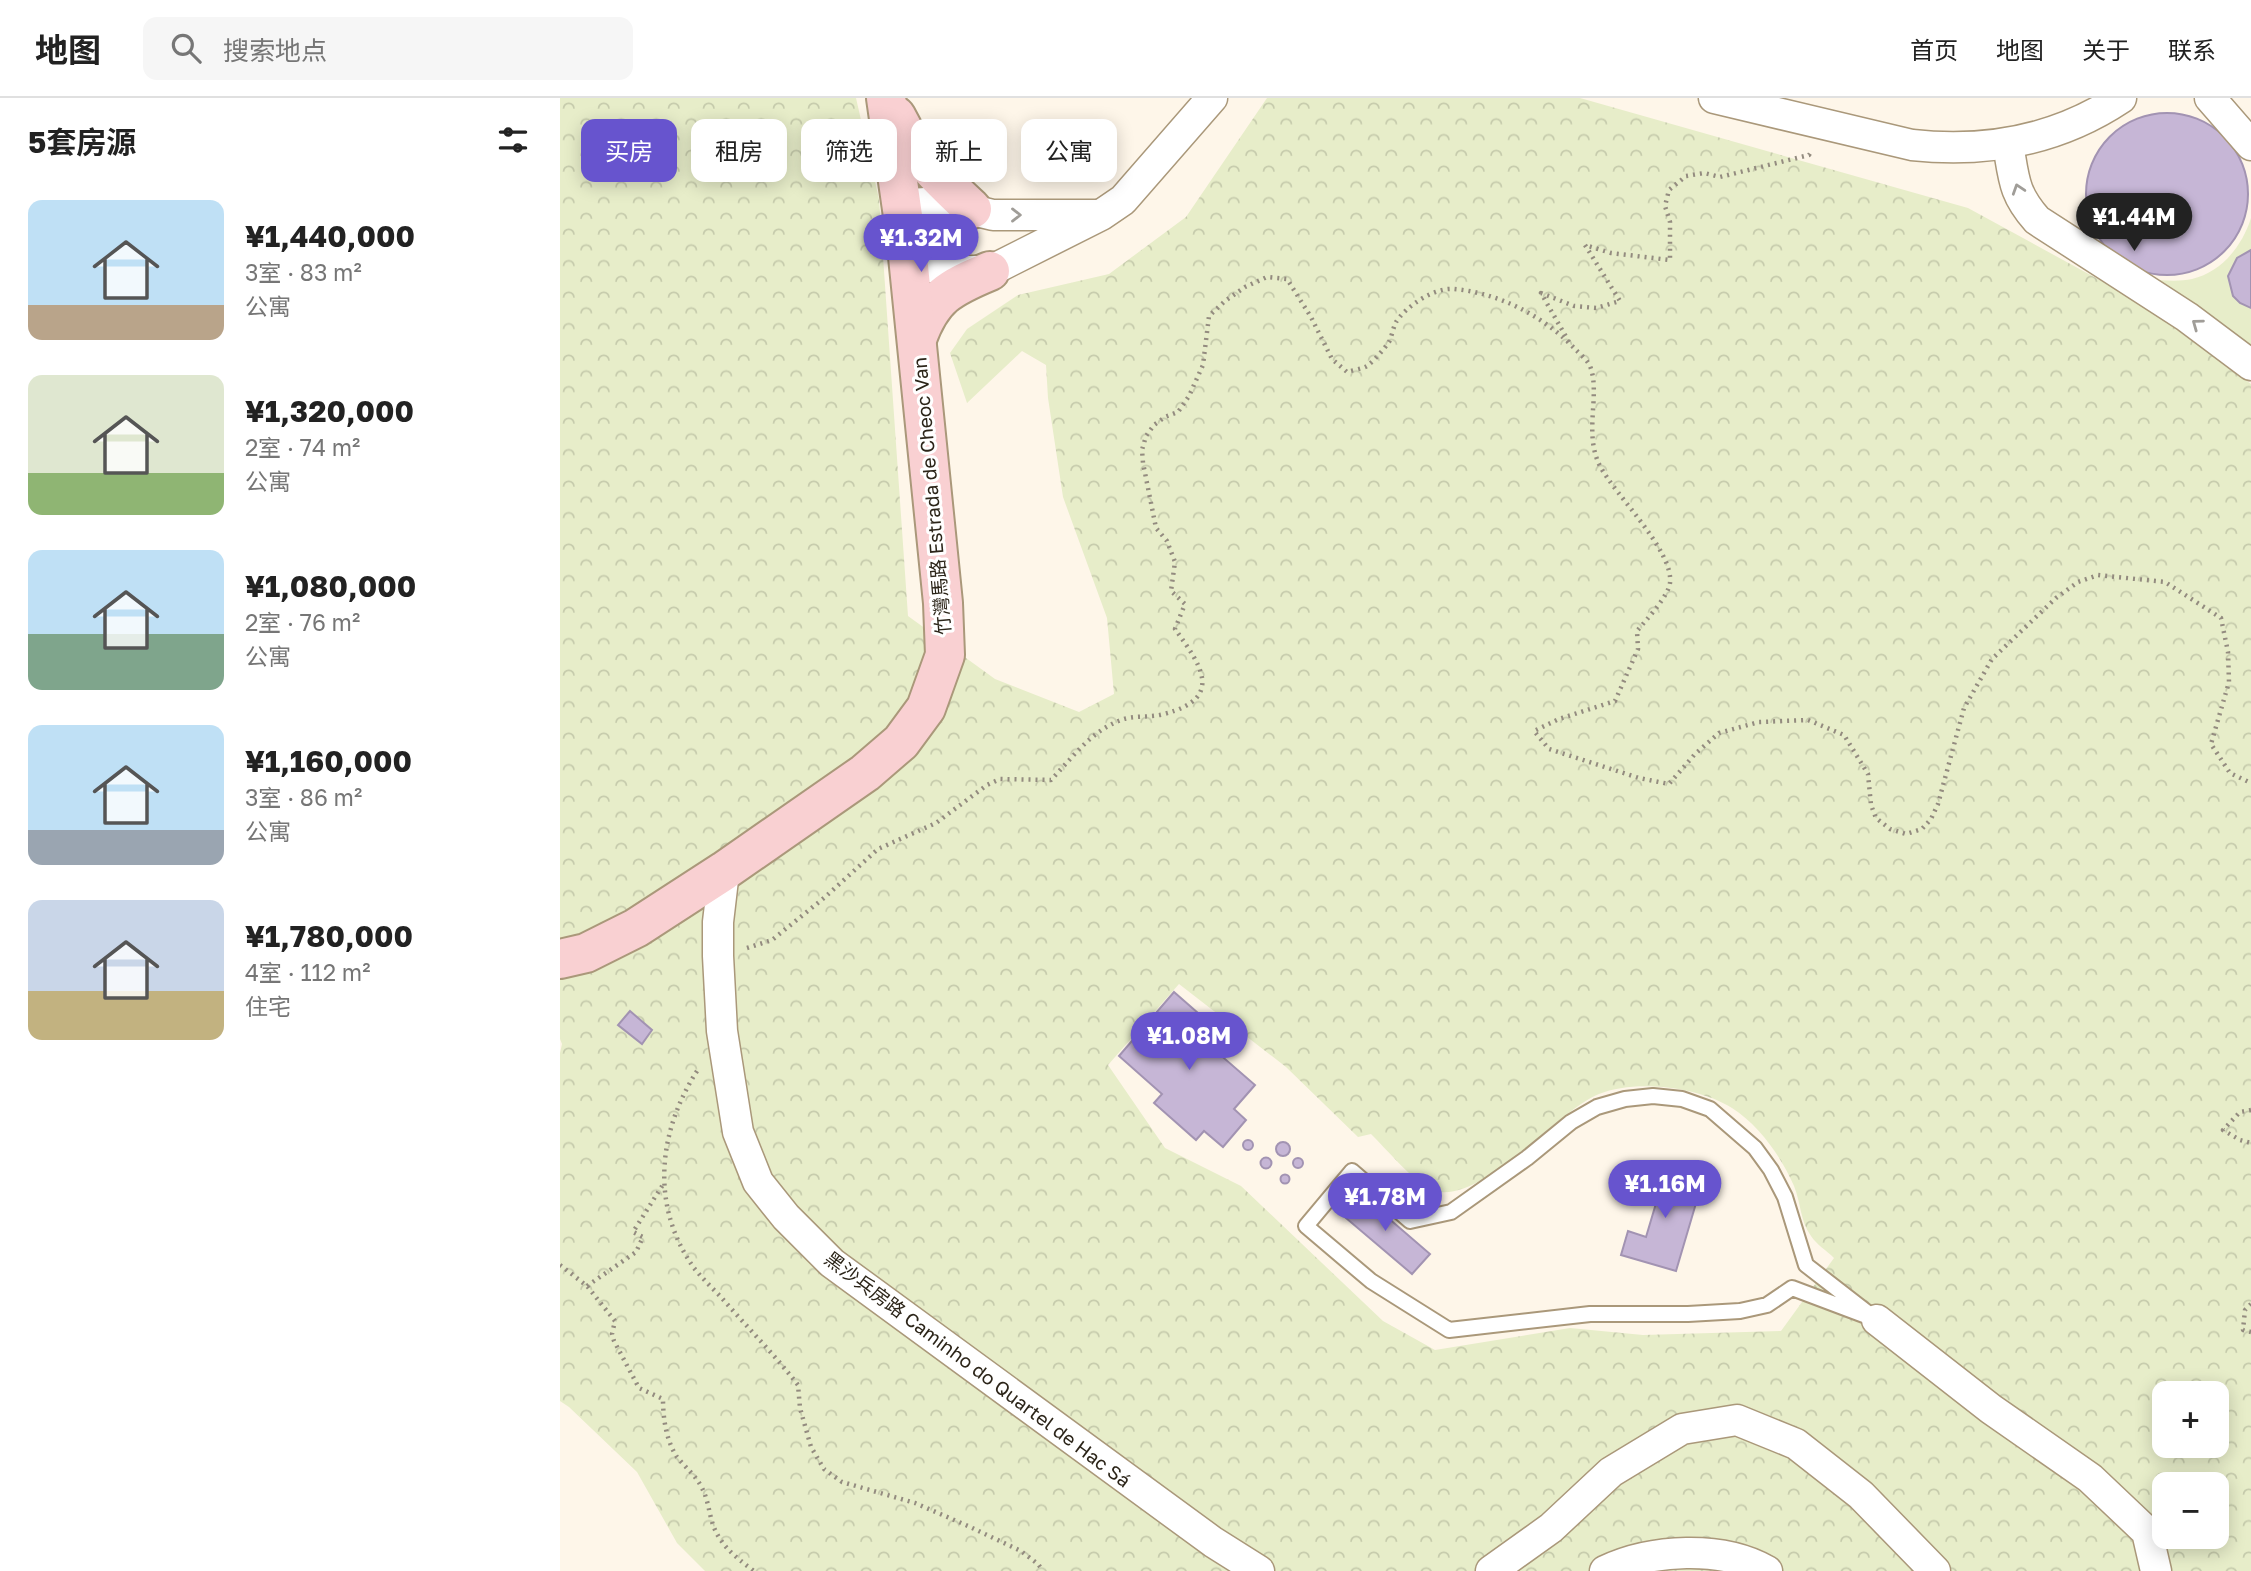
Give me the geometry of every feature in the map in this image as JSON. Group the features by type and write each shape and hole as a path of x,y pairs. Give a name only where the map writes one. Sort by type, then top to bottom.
{"main road":[{"path":"887,98 907,138 928,167 972,209"},
{"name":"竹灣馬路 Estrada de Cheoc Van","path":"560,959 586,953 636,928 724,871 865,773 901,743 926,708 945,654 943,603 909,264 887,98"},
{"path":"916,339 925,317 939,297 957,285 990,271"}],"street":[{"path":"909,264 957,271 990,271 1101,215 1123,200 1212,98"},
{"path":"1714,98 1923,146 1972,149 2008,144 2044,134 2081,120 2121,98"},
{"path":"2210,98 2251,145"},
{"path":"2008,144 2016,188 2023,204 2038,220 2187,317 2251,365"},
{"path":"903,211 912,204 939,202 993,215 1101,215"},
{"name":"黑沙兵房路 Caminho do Quartel de Hac Sá","path":"724,871 718,922 722,1031 738,1132 758,1182 786,1217 832,1263 1213,1542 1259,1571"},
{"path":"691,893 718,922"},
{"path":"1877,1320 1991,1409 2090,1478 2147,1532 2156,1571"},
{"path":"1492,1571 1551,1528 1611,1472 1682,1429 1737,1420 1796,1444 1861,1495 1935,1571"},
{"path":"1605,1571 1626,1561 1665,1554 1705,1554 1752,1563 1767,1571"}],"lane":[{"path":"1806,1265 1792,1288 1767,1304 1740,1311 1590,1314 1449,1330 1371,1281 1306,1224 1352,1171 1410,1221 1451,1212 1527,1158 1571,1122 1597,1107 1634,1098 1682,1098 1710,1109 1755,1148 1771,1170 1785,1197 1806,1265 1877,1320"},
{"path":"1792,1288 1877,1320"}],"path":[{"path":"1571,345 1541,293 1574,306 1596,309 1619,301 1585,245 1611,253 1670,260 1670,222 1665,206 1669,190 1686,176 1704,173 1720,177 1809,155 1831,126"},
{"path":"718,956 772,940 878,849 936,822 987,785 1000,779 1051,780 1090,738 1122,719 1164,714 1188,705 1200,692 1203,676 1200,668 1175,629 1185,604 1171,591 1175,562 1167,541 1156,528 1142,450 1146,436 1154,425 1178,412 1189,396 1203,365 1209,316 1245,287 1267,277 1287,279 1311,317 1332,359 1347,372 1366,367 1388,343 1397,321 1428,295 1441,289 1455,289 1508,302 1539,319 1571,345 1590,365 1593,389 1591,434 1598,463 1651,537 1667,565 1670,584 1654,611 1637,631 1638,649 1615,701 1559,719 1534,731 1549,749 1639,778 1669,784 1695,754 1720,733 1759,722 1808,720 1844,735 1868,774 1871,805 1876,818 1890,829 1906,834 1922,829 1931,819 1938,804 1964,708 1992,659 2056,598 2078,582 2098,575 2165,582 2221,618 2228,652 2229,682 2211,744 2230,773 2251,783"},
{"path":"722,1031 690,1081 674,1114 665,1146 664,1183 670,1214 694,1268 798,1385 800,1408 811,1447 824,1469 842,1482 915,1503 968,1526 1021,1551 1043,1571"},
{"path":"2251,1110 2240,1112 2223,1130 2251,1143"},
{"path":"587,1286 636,1252 643,1237 633,1232 664,1183"},
{"path":"560,1265 587,1286 615,1321 614,1341 639,1388 663,1399 663,1420 676,1455 703,1489 715,1531 722,1545 754,1571"},
{"path":"2251,1304 2245,1310 2243,1330 2251,1332"}],"green space":[{"path":"560,98 856,98 861,119 801,119 801,182 875,182 879,199 908,616 995,679 1079,712 1114,694 1107,618 1063,497 1048,398 1046,365 1022,351 967,403 950,353 967,329 1018,295 1109,274 1186,217 1267,98 1580,98 1968,208 2138,301 2251,384 2251,1571 705,1571 677,1543 637,1472 560,1401","holes":["1179,984 1286,1067 1358,1137 1371,1134 1424,1186 1449,1192 1470,1186 1492,1173 1581,1104 1599,1094 1614,1089 1649,1086 1702,1095 1742,1115 1769,1143 1794,1186 1807,1230 1834,1258 1781,1331 1643,1335 1570,1328 1435,1350 1383,1321 1241,1186 1165,1148 1108,1065"]},
{"path":"2251,218 2251,351 2148,280 2187,280 2213,270 2236,248"}],"building":[{"path":"2167,113 2198,119 2225,136 2242,163 2248,194 2242,225 2225,252 2198,269 2167,275 2136,269 2109,252 2092,225 2086,194 2092,163 2109,136 2136,119"},
{"path":"2251,250 2251,308 2233,296 2228,276 2237,258"},
{"path":"1174,992 1214,1027 1203,1040 1255,1085 1234,1109 1246,1120 1223,1147 1204,1131 1196,1140 1154,1103 1162,1094 1119,1056"},
{"path":"630,1011 652,1030 642,1044 618,1025"},
{"path":"1248,1140 1253,1145 1248,1150 1243,1145"},
{"path":"1283,1142 1288,1144 1288,1154 1283,1156 1278,1154 1276,1149 1278,1144"},
{"path":"1266,1158 1270,1159 1270,1167 1266,1168 1262,1167 1261,1163 1262,1159"},
{"path":"1298,1158 1302,1159 1302,1167 1298,1168 1294,1167 1293,1163 1294,1159"},
{"path":"1649,1167 1702,1183 1676,1271 1621,1255 1628,1231 1646,1237 1657,1200 1640,1195"},
{"path":"1285,1174 1290,1179 1285,1184 1280,1179"},
{"path":"1358,1192 1430,1254 1412,1274 1340,1213"}]}
